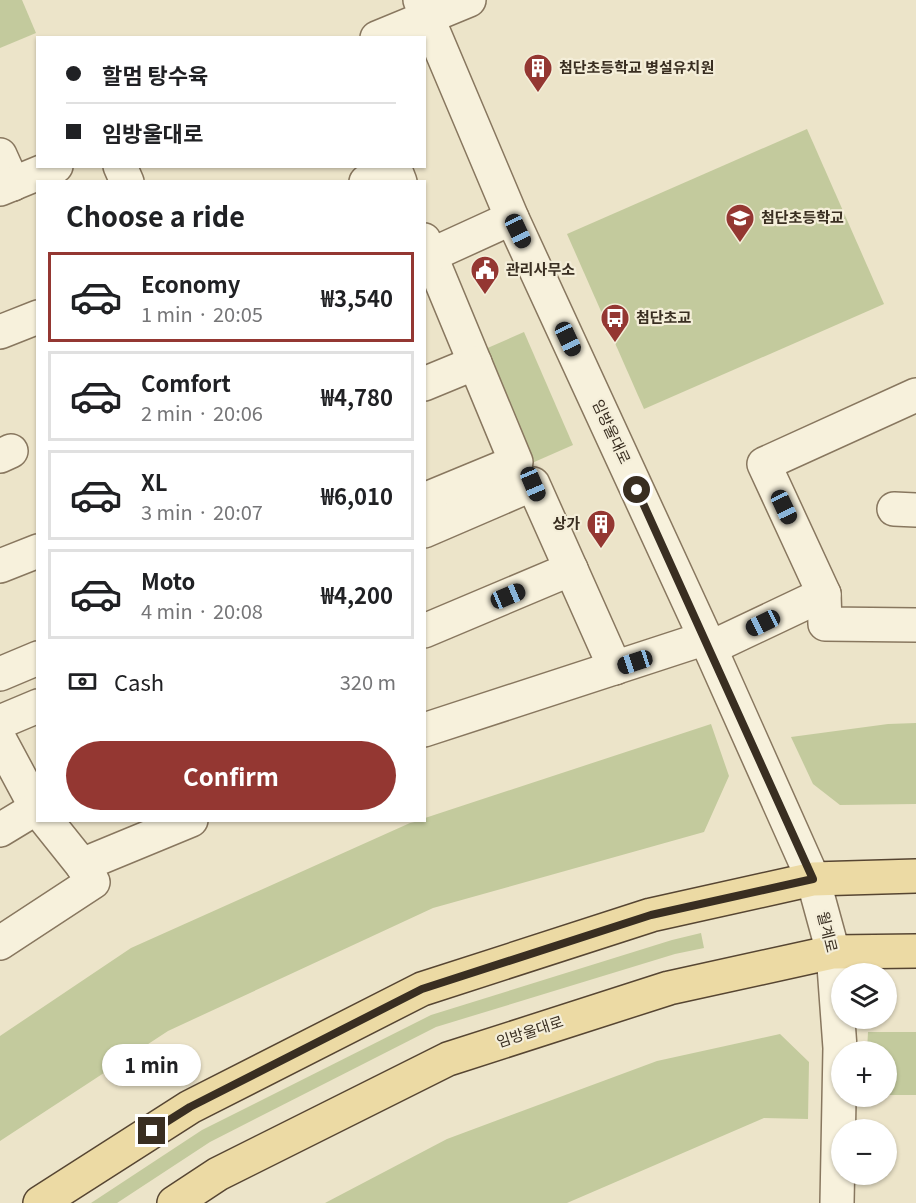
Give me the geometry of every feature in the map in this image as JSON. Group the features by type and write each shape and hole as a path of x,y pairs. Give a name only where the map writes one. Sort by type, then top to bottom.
{"main road":[{"path":"40,1203 190,1107 422,989 651,915 813,879 916,876"},
{"name":"임방울대로","path":"174,1203 218,1174 448,1059 669,988 833,952 916,951"}],"street":[{"path":"380,36 424,9 468,0"},
{"name":"임방울대로","path":"424,9 512,218 708,643 813,879"},
{"path":"0,155 6,187 51,168"},
{"path":"371,180 395,170 399,180"},
{"path":"426,499 516,462 429,259 512,218"},
{"path":"0,332 36,317"},
{"path":"426,383 475,363"},
{"path":"916,395 764,464 825,594 825,624 916,625"},
{"path":"426,530 533,484 615,668"},
{"path":"0,566 36,551"},
{"path":"426,630 571,569"},
{"path":"426,729 615,668 708,643 825,594"},
{"path":"0,674 36,659"},
{"path":"0,722 36,707"},
{"path":"0,740 36,806"},
{"path":"0,830 36,813"},
{"path":"0,943 93,882 47,822"},
{"path":"82,865 186,822"},
{"name":"월계로","path":"813,879 833,952 840,1048 837,1203"}],"green space":[{"path":"0,0 22,0 36,33 0,48"},
{"path":"807,129 884,304 644,409 567,234"},
{"path":"524,332 573,445 532,463 483,350"},
{"path":"916,723 916,804 840,805 813,784 791,737 888,724"},
{"path":"711,724 729,776 704,832 433,908 168,1031 0,1141 0,1036 131,948 410,823 426,822 426,818"},
{"path":"701,933 704,948 675,954 436,1027 210,1142 117,1203 91,1203 202,1130 431,1015"},
{"path":"868,1032 916,1032 916,1095 897,1095 897,1041 868,1041"},
{"path":"780,1034 809,1062 808,1119 764,1118 567,1203 325,1203 447,1139 657,1061"}],"place":[{"name":"첨단초등학교 병설유치원","path":"538,94"},
{"name":"첨단초등학교","path":"740,244"},
{"name":"관리사무소","path":"485,296"},
{"name":"첨단초교","path":"615,344"},
{"name":"상가","path":"601,550"}],"route":[{"path":"152,1131 190,1107 422,989 651,915 813,879 637,490"}]}
